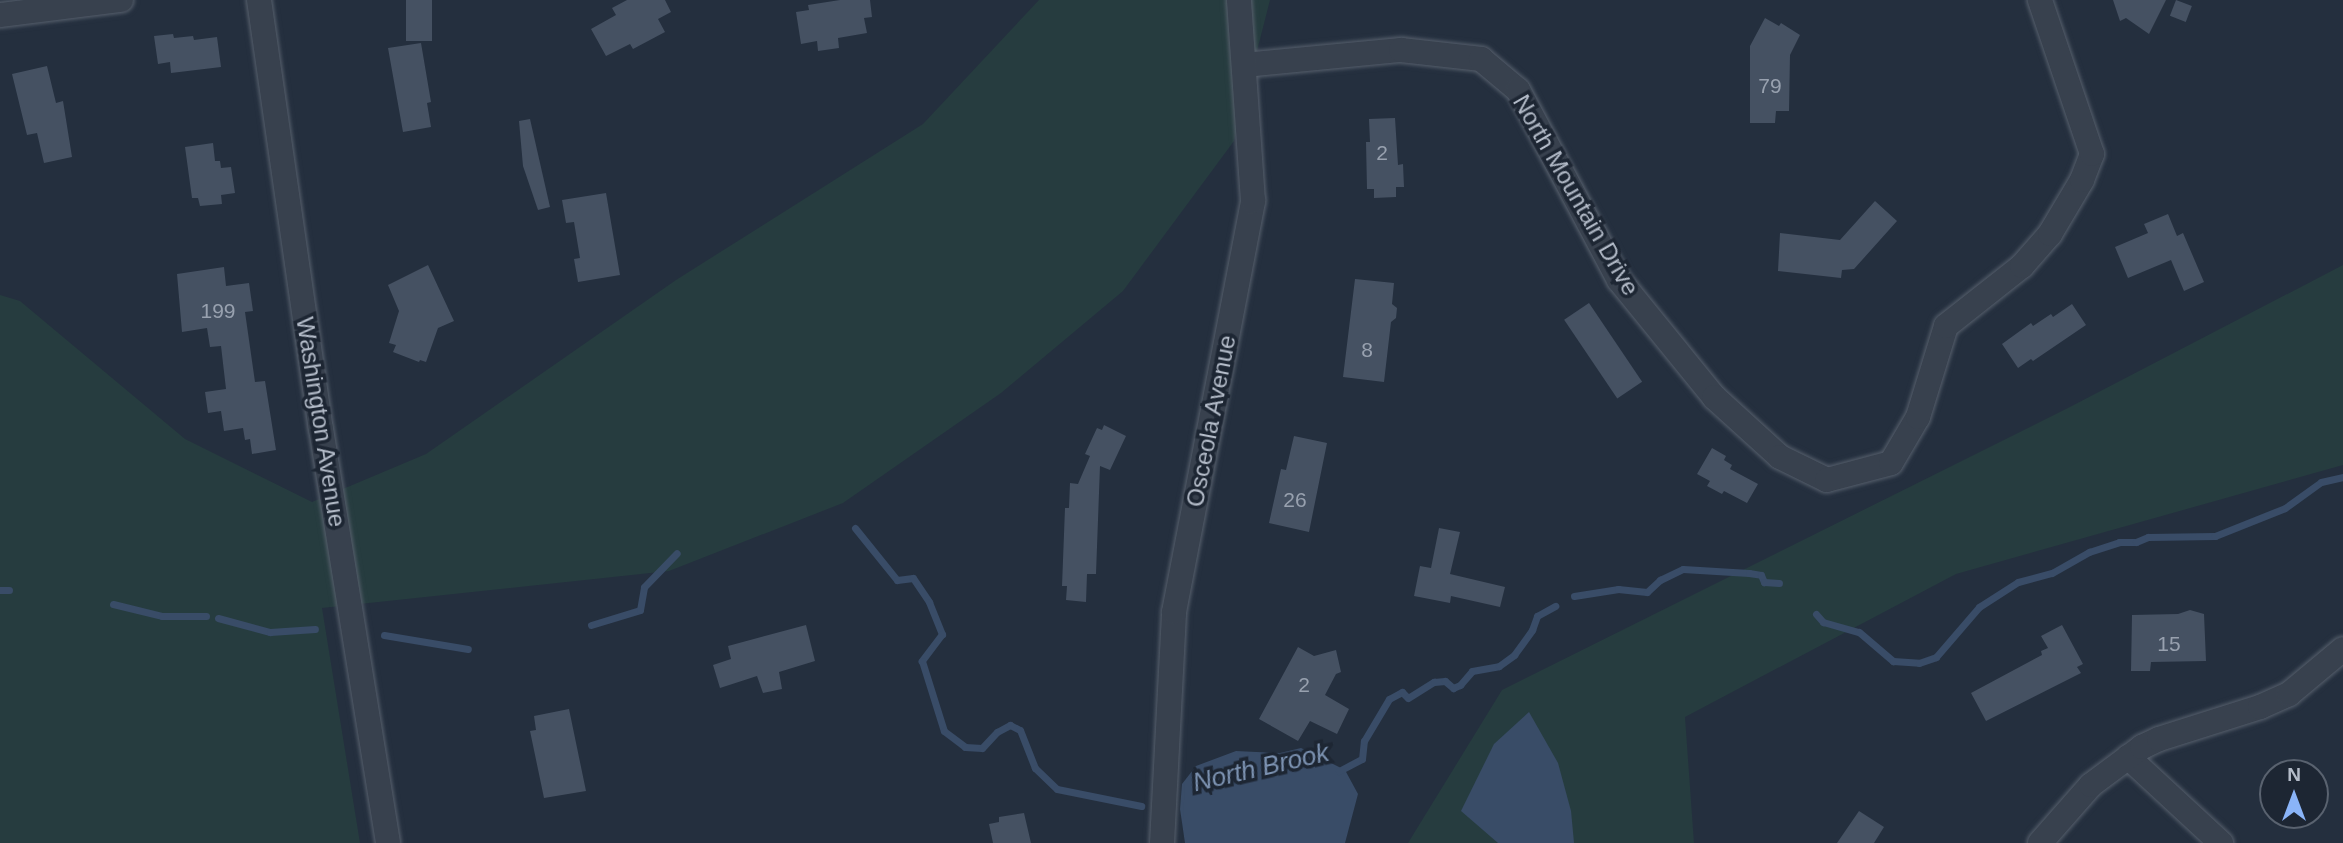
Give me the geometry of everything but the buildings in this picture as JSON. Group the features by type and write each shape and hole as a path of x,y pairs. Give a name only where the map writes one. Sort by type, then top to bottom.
{"street":[{"path":"0,15 121,0"},
{"name":"Washington Avenue","path":"259,0 321,429 388,843"},
{"name":"Osceola Avenue","path":"1162,843 1174,612 1253,201 1239,0"},
{"name":"North Mountain Drive","path":"1244,65 1401,50 1481,59 1518,90 1619,280 1714,397 1780,457 1827,480 1891,463 1918,417 1946,326 2022,266 2050,234 2082,180 2092,154 2040,0"},
{"path":"2040,843 2091,785 2128,757 2159,738 2260,707 2289,694 2343,649"},
{"path":"2128,757 2221,843"}],"green space":[{"path":"1039,0 1270,0 1234,141 1123,291 1001,393 843,503 669,571 322,608 360,843 0,843 0,295 20,301 185,439 312,502 426,454 676,280 923,124"},
{"path":"2343,265 2343,465 1956,574 1685,717 1694,843 1408,843 1502,690 2066,409"}],"water":[{"path":"1529,712 1558,763 1571,811 1574,843 1498,843 1461,811 1494,744"},
{"path":"1301,748 1345,770 1358,794 1345,843 1185,843 1180,809 1182,784 1196,766 1236,751 1280,753"}],"waterway":[{"name":"North Brook","path":"1816,614 1823,622 1859,632 1893,661 1919,663 1936,657 1979,607 2018,582 2052,573 2089,552 2119,542 2136,542 2148,537 2215,536 2285,508 2321,482 2343,477"},
{"name":"North Brook","path":"855,528 897,580 913,578 929,602 942,634 922,661 944,731 965,747 982,748 997,732 1010,725 1020,730 1035,768 1057,789 1141,806"},
{"name":"North Brook","path":"591,625 640,610 644,587 677,553"},
{"name":"North Brook","path":"1574,596 1618,589 1647,592 1660,580 1683,569 1749,573 1761,575 1764,582 1779,583"},
{"name":"North Brook","path":"0,590 9,590"},
{"name":"North Brook","path":"113,604 162,616 206,616"},
{"name":"North Brook","path":"1339,771 1362,759 1364,741 1389,699 1402,692 1408,698 1434,682 1445,681 1453,688 1460,685 1472,671 1499,666 1514,655 1532,630 1537,616 1555,606"},
{"name":"North Brook","path":"218,618 270,632 315,629"},
{"name":"North Brook","path":"384,635 468,649"}]}
